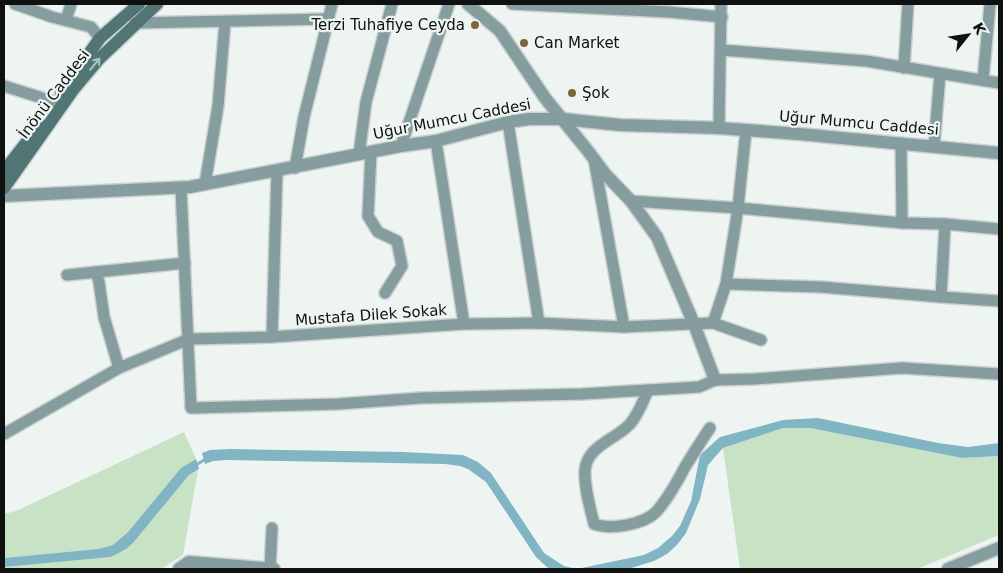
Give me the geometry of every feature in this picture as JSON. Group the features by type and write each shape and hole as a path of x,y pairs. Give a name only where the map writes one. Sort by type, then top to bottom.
{"main road":[{"name":"İnönü Caddesi","path":"4,171 100,38 139,4"},
{"name":"İnönü Caddesi","path":"4,188 74,90 99,59 157,4"}],"street":[{"path":"15,4 91,27 100,38"},
{"path":"66,20 72,4"},
{"path":"295,168 304,117 332,4"},
{"path":"385,293 402,266 397,241 378,232 368,216 365,153 366,102 392,4"},
{"path":"401,146 449,4"},
{"path":"468,4 500,31 545,98 606,175 631,201 657,237 694,324 715,380"},
{"path":"512,4 669,12 722,17"},
{"path":"719,128 721,4"},
{"path":"904,68 908,4"},
{"path":"983,80 990,4"},
{"path":"135,23 328,19"},
{"path":"205,184 218,106 225,22"},
{"path":"721,50 866,61 999,83"},
{"path":"934,146 940,74"},
{"path":"4,86 55,102"},
{"name":"Uğur Mumcu Caddesi","path":"4,196 181,188 436,141 529,118 563,119 620,125 746,130 999,153"},
{"path":"508,122 540,323"},
{"path":"713,323 726,284 738,208 746,130"},
{"path":"436,141 464,324"},
{"path":"901,143 902,223"},
{"path":"594,158 624,327"},
{"path":"272,337 277,171"},
{"path":"181,188 191,408 338,404 421,398 582,394 699,387 715,380 902,368 999,374"},
{"path":"631,201 999,229"},
{"path":"941,297 945,224"},
{"path":"67,275 185,263"},
{"path":"96,272 104,316 119,368"},
{"path":"726,284 821,287 999,301"},
{"name":"Mustafa Dilek Sokak","path":"4,432 119,368 189,340 272,337 464,324 540,323 624,327 713,323 761,340"},
{"path":"648,390 630,424 591,454 585,469 586,488 594,524 602,527 617,527 640,521 655,513 672,491 710,428"},
{"path":"181,569 188,562 271,569 272,528"},
{"path":"948,569 999,548"}],"green space":[{"path":"783,428 810,428 962,458 999,456 999,535 917,569 740,569 723,448"},
{"path":"184,432 196,459 181,468 128,532 113,545 98,549 4,558 4,514 16,511"},
{"path":"198,470 183,555 161,569 4,569 4,567 111,557 133,543 189,475"}],"water":[{"path":"818,418 938,443 968,447 999,443 999,456 962,458 810,428 783,428 723,448 708,465 700,499 686,533 667,554 654,561 628,569 577,569 644,555 658,548 672,536 680,526 691,501 700,455 720,437 783,420"},
{"path":"231,449 463,455 478,462 491,473 544,553 564,566 577,569 549,569 536,557 486,482 468,469 460,466 445,464 226,460 205,464 202,453 210,450"},
{"path":"196,459 199,469 189,475 126,549 111,557 4,567 4,558 98,549 113,545 128,532 181,468"}],"waterway":[{"path":"194,466 206,459"}],"place":[{"name":"Terzi Tuhafiye Ceyda","path":"475,25"},
{"name":"Can Market","path":"524,43"},
{"name":"Şok","path":"572,93"}]}
